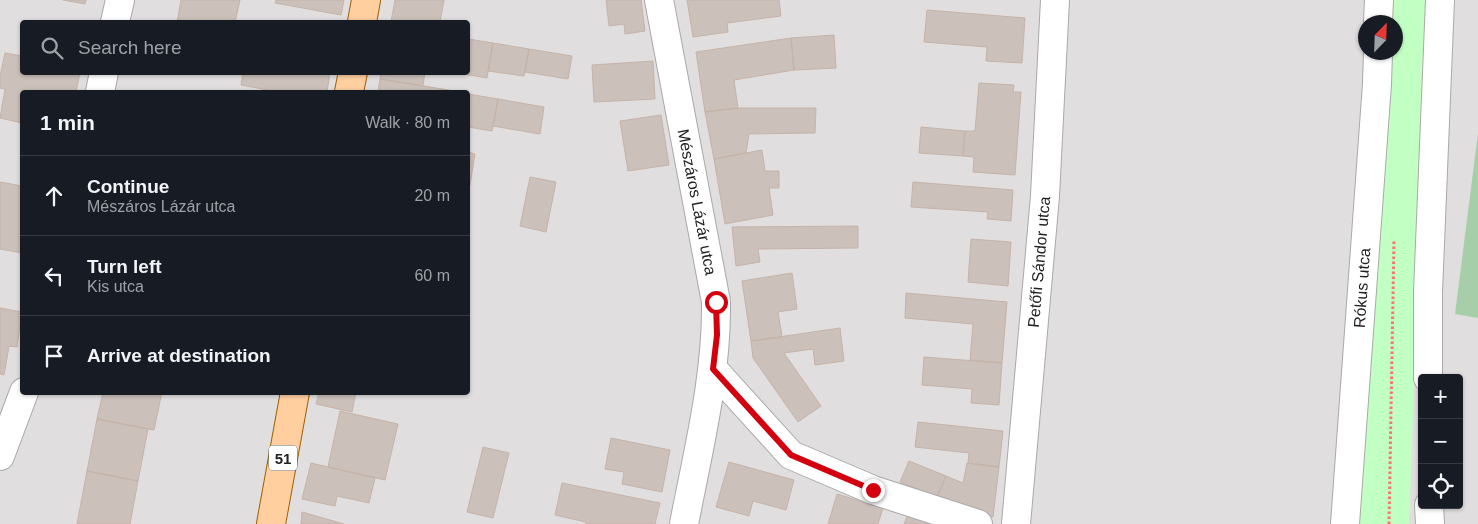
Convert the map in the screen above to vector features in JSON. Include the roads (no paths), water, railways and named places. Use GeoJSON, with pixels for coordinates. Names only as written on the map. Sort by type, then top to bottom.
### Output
{"type":"FeatureCollection","features":[{"type":"Feature","properties":{"kind":"main road"},"geometry":{"type":"LineString","coordinates":[[362,20],[366,0]]}},
{"type":"Feature","properties":{"kind":"main road"},"geometry":{"type":"LineString","coordinates":[[349,90],[352,75]]}},
{"type":"Feature","properties":{"kind":"main road","name":"51"},"geometry":{"type":"LineString","coordinates":[[271,524],[294,395]]}},
{"type":"Feature","properties":{"kind":"street"},"geometry":{"type":"LineString","coordinates":[[115,20],[120,0]]}},
{"type":"Feature","properties":{"kind":"street","name":"Mészáros Lázár utca"},"geometry":{"type":"LineString","coordinates":[[659,0],[716,302],[717,335],[713,369],[684,524]]}},
{"type":"Feature","properties":{"kind":"street","name":"Petőfi Sándor utca"},"geometry":{"type":"LineString","coordinates":[[1016,524],[1045,196],[1055,0]]}},
{"type":"Feature","properties":{"kind":"street"},"geometry":{"type":"LineString","coordinates":[[1378,15],[1379,0]]}},
{"type":"Feature","properties":{"kind":"street"},"geometry":{"type":"LineString","coordinates":[[1428,374],[1428,292],[1440,0]]}},
{"type":"Feature","properties":{"kind":"street","name":"Rókus utca"},"geometry":{"type":"LineString","coordinates":[[1345,524],[1378,60]]}},
{"type":"Feature","properties":{"kind":"street"},"geometry":{"type":"LineString","coordinates":[[100,90],[103,75]]}},
{"type":"Feature","properties":{"kind":"street"},"geometry":{"type":"LineString","coordinates":[[713,369],[791,455],[873,490],[978,524]]}},
{"type":"Feature","properties":{"kind":"street"},"geometry":{"type":"LineString","coordinates":[[0,456],[23,395]]}},
{"type":"Feature","properties":{"kind":"street"},"geometry":{"type":"LineString","coordinates":[[1429,509],[1430,524]]}}]}
